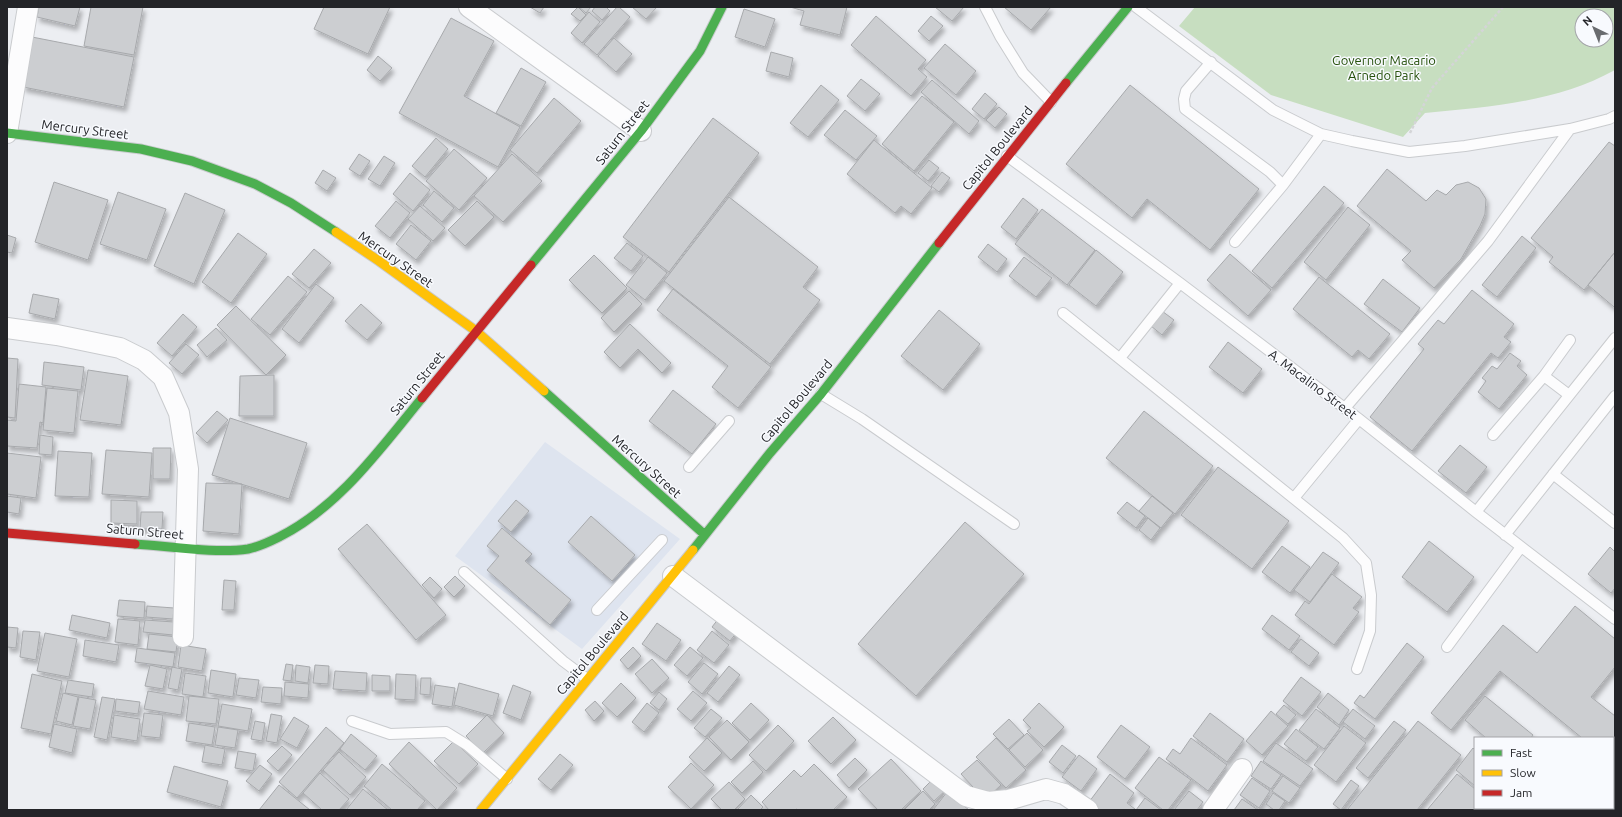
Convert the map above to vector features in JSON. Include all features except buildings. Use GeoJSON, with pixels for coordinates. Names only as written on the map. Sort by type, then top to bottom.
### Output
{"type":"FeatureCollection","features":[{"type":"Feature","properties":{"kind":"street"},"geometry":{"type":"LineString","coordinates":[[7,133],[28,7]]}},
{"type":"Feature","properties":{"kind":"street"},"geometry":{"type":"LineString","coordinates":[[469,7],[640,131]]}},
{"type":"Feature","properties":{"kind":"street","name":"Saturn Street"},"geometry":{"type":"LineString","coordinates":[[7,533],[226,551],[255,548],[294,531],[324,508],[362,471],[640,131],[700,51],[722,7]]}},
{"type":"Feature","properties":{"kind":"street","name":"Capitol Boulevard"},"geometry":{"type":"LineString","coordinates":[[481,810],[586,679],[673,576],[770,453],[821,394],[1007,156],[1128,7]]}},
{"type":"Feature","properties":{"kind":"street","name":"Mercury Street"},"geometry":{"type":"LineString","coordinates":[[7,133],[141,149],[192,161],[255,184],[291,203],[373,257],[476,331],[705,535]]}},
{"type":"Feature","properties":{"kind":"street"},"geometry":{"type":"LineString","coordinates":[[7,328],[57,335],[120,348],[144,360],[163,377],[179,413],[188,469],[184,548],[183,637]]}},
{"type":"Feature","properties":{"kind":"street"},"geometry":{"type":"LineString","coordinates":[[673,576],[966,796],[988,802],[1008,800],[1046,789],[1064,794],[1088,810]]}},
{"type":"Feature","properties":{"kind":"street"},"geometry":{"type":"LineString","coordinates":[[1213,810],[1242,770]]}},
{"type":"Feature","properties":{"kind":"lane"},"geometry":{"type":"LineString","coordinates":[[985,7],[1000,36],[1023,72],[1051,102]]}},
{"type":"Feature","properties":{"kind":"lane"},"geometry":{"type":"LineString","coordinates":[[1136,7],[1273,110],[1321,134],[1401,152],[1409,152],[1465,146],[1570,129],[1613,120]]}},
{"type":"Feature","properties":{"kind":"lane"},"geometry":{"type":"LineString","coordinates":[[1210,62],[1186,91],[1184,99],[1185,109],[1270,172],[1283,185]]}},
{"type":"Feature","properties":{"kind":"lane"},"geometry":{"type":"LineString","coordinates":[[1345,408],[1488,241],[1570,129]]}},
{"type":"Feature","properties":{"kind":"lane"},"geometry":{"type":"LineString","coordinates":[[1235,242],[1283,185],[1321,134]]}},
{"type":"Feature","properties":{"kind":"lane","name":"A. Macalino Street"},"geometry":{"type":"LineString","coordinates":[[1007,156],[1180,283],[1359,418],[1476,512],[1615,619]]}},
{"type":"Feature","properties":{"kind":"lane"},"geometry":{"type":"LineString","coordinates":[[1120,358],[1180,283]]}},
{"type":"Feature","properties":{"kind":"lane"},"geometry":{"type":"LineString","coordinates":[[1063,313],[1343,538],[1366,563],[1371,595],[1370,631],[1357,669]]}},
{"type":"Feature","properties":{"kind":"lane"},"geometry":{"type":"LineString","coordinates":[[1476,512],[1615,338]]}},
{"type":"Feature","properties":{"kind":"lane"},"geometry":{"type":"LineString","coordinates":[[1493,435],[1544,376],[1570,340]]}},
{"type":"Feature","properties":{"kind":"lane"},"geometry":{"type":"LineString","coordinates":[[1544,376],[1569,395]]}},
{"type":"Feature","properties":{"kind":"lane"},"geometry":{"type":"LineString","coordinates":[[821,394],[862,419],[1014,524]]}},
{"type":"Feature","properties":{"kind":"lane"},"geometry":{"type":"LineString","coordinates":[[1505,534],[1615,396]]}},
{"type":"Feature","properties":{"kind":"lane"},"geometry":{"type":"LineString","coordinates":[[1294,498],[1359,418]]}},
{"type":"Feature","properties":{"kind":"lane"},"geometry":{"type":"LineString","coordinates":[[689,467],[729,421]]}},
{"type":"Feature","properties":{"kind":"lane"},"geometry":{"type":"LineString","coordinates":[[1553,474],[1615,524]]}},
{"type":"Feature","properties":{"kind":"lane"},"geometry":{"type":"LineString","coordinates":[[597,610],[662,540]]}},
{"type":"Feature","properties":{"kind":"lane"},"geometry":{"type":"LineString","coordinates":[[1447,647],[1521,546]]}},
{"type":"Feature","properties":{"kind":"lane"},"geometry":{"type":"LineString","coordinates":[[464,572],[563,661],[586,679]]}},
{"type":"Feature","properties":{"kind":"lane"},"geometry":{"type":"LineString","coordinates":[[352,721],[390,734],[446,732],[467,745],[507,779]]}},
{"type":"Feature","properties":{"kind":"path"},"geometry":{"type":"LineString","coordinates":[[1401,152],[1432,88],[1503,7]]}},
{"type":"Feature","properties":{"kind":"shaded area"},"geometry":{"type":"Polygon","coordinates":[[[545,442],[680,539],[582,649],[455,556],[545,442]]]}},
{"type":"Feature","properties":{"kind":"green space","name":"Governor Macario Arnedo Park"},"geometry":{"type":"Polygon","coordinates":[[[1195,7],[1615,7],[1615,70],[1593,81],[1547,96],[1498,105],[1425,113],[1403,137],[1271,95],[1179,26],[1195,7]]]}},
{"type":"Feature","properties":{"kind":"traffic: fast"},"geometry":{"type":"LineString","coordinates":[[531,265],[641,131],[700,51],[722,7]]}},
{"type":"Feature","properties":{"kind":"traffic: fast"},"geometry":{"type":"LineString","coordinates":[[1066,83],[1128,7]]}},
{"type":"Feature","properties":{"kind":"traffic: fast"},"geometry":{"type":"LineString","coordinates":[[7,133],[141,149],[192,161],[255,184],[291,203],[336,232]]}},
{"type":"Feature","properties":{"kind":"traffic: fast"},"geometry":{"type":"LineString","coordinates":[[693,550],[770,453],[821,394],[939,243]]}},
{"type":"Feature","properties":{"kind":"traffic: fast"},"geometry":{"type":"LineString","coordinates":[[544,391],[705,535]]}},
{"type":"Feature","properties":{"kind":"traffic: fast"},"geometry":{"type":"LineString","coordinates":[[135,544],[221,551],[248,549],[279,537],[301,525],[340,493],[374,456],[422,398]]}},
{"type":"Feature","properties":{"kind":"traffic: slow"},"geometry":{"type":"LineString","coordinates":[[336,232],[476,331],[544,391]]}},
{"type":"Feature","properties":{"kind":"traffic: slow"},"geometry":{"type":"LineString","coordinates":[[481,810],[693,550]]}},
{"type":"Feature","properties":{"kind":"traffic: jam"},"geometry":{"type":"LineString","coordinates":[[939,243],[1066,83]]}},
{"type":"Feature","properties":{"kind":"traffic: jam"},"geometry":{"type":"LineString","coordinates":[[422,398],[531,265]]}},
{"type":"Feature","properties":{"kind":"traffic: jam"},"geometry":{"type":"LineString","coordinates":[[7,533],[135,544]]}}]}
